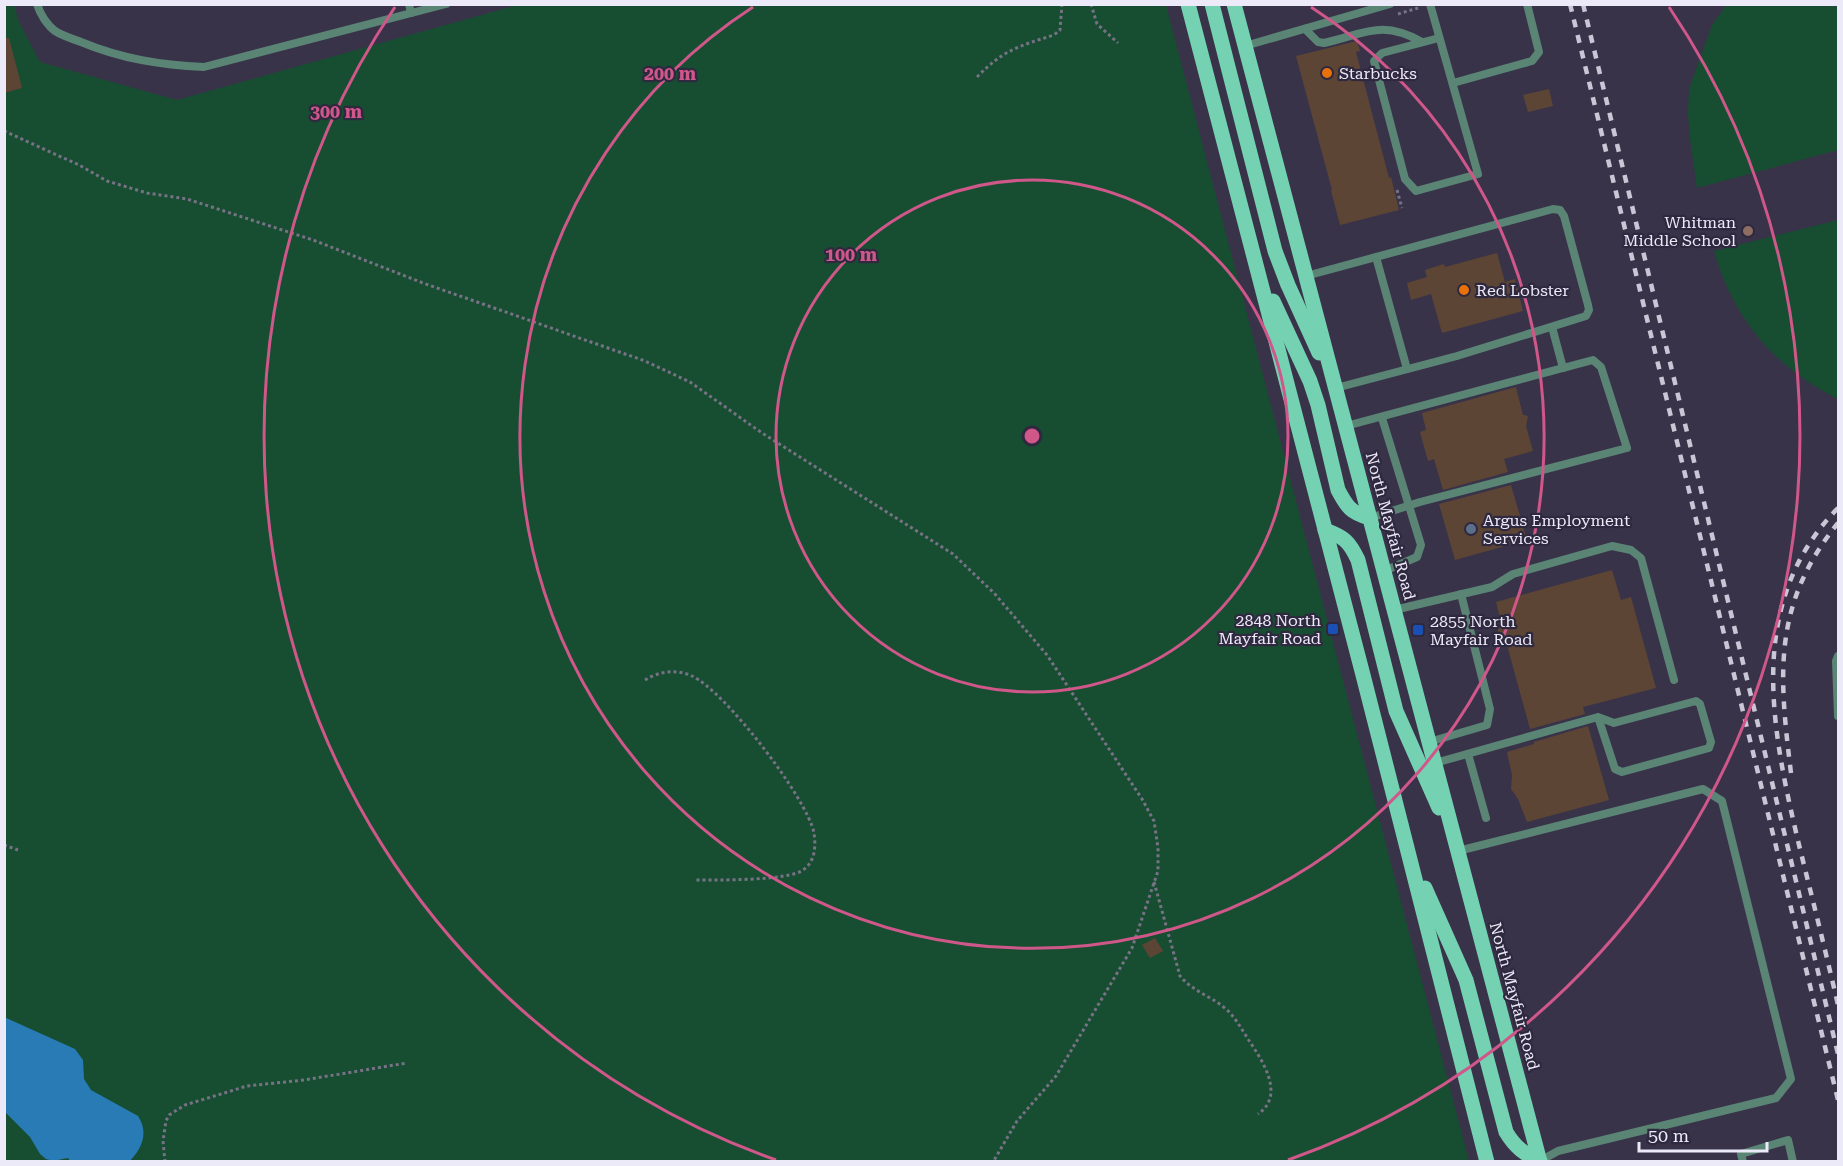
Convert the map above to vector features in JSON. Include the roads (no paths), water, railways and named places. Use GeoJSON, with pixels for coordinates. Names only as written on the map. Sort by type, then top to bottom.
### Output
{"type":"FeatureCollection","features":[{"type":"Feature","properties":{"kind":"main road"},"geometry":{"type":"LineString","coordinates":[[1188,4],[1487,1161]]}},
{"type":"Feature","properties":{"kind":"main road"},"geometry":{"type":"LineString","coordinates":[[1212,4],[1275,250],[1288,285],[1336,388]]}},
{"type":"Feature","properties":{"kind":"main road","name":"North Mayfair Road"},"geometry":{"type":"LineString","coordinates":[[1234,4],[1540,1161]]}},
{"type":"Feature","properties":{"kind":"main road"},"geometry":{"type":"LineString","coordinates":[[1256,266],[1310,381],[1338,490],[1344,503],[1356,514],[1370,518]]}},
{"type":"Feature","properties":{"kind":"main road"},"geometry":{"type":"LineString","coordinates":[[1325,530],[1341,536],[1351,547],[1358,560],[1396,711],[1458,851]]}},
{"type":"Feature","properties":{"kind":"main road"},"geometry":{"type":"LineString","coordinates":[[1408,850],[1467,980],[1506,1132],[1515,1146],[1527,1156],[1540,1161]]}},
{"type":"Feature","properties":{"kind":"lane"},"geometry":{"type":"LineString","coordinates":[[37,4],[46,21],[55,31],[95,48],[130,59],[168,65],[204,67],[410,9],[446,4]]}},
{"type":"Feature","properties":{"kind":"lane"},"geometry":{"type":"LineString","coordinates":[[1245,46],[1390,4]]}},
{"type":"Feature","properties":{"kind":"lane"},"geometry":{"type":"LineString","coordinates":[[1430,4],[1478,174],[1416,191],[1406,179],[1374,61],[1382,53],[1439,38]]}},
{"type":"Feature","properties":{"kind":"lane"},"geometry":{"type":"LineString","coordinates":[[1453,83],[1532,61],[1539,52],[1527,4]]}},
{"type":"Feature","properties":{"kind":"lane"},"geometry":{"type":"LineString","coordinates":[[1305,29],[1318,42],[1381,29],[1407,33],[1422,42]]}},
{"type":"Feature","properties":{"kind":"lane"},"geometry":{"type":"LineString","coordinates":[[1306,276],[1553,209],[1560,210],[1564,216],[1589,310],[1586,316],[1336,388]]}},
{"type":"Feature","properties":{"kind":"lane"},"geometry":{"type":"LineString","coordinates":[[1376,257],[1407,369]]}},
{"type":"Feature","properties":{"kind":"lane"},"geometry":{"type":"LineString","coordinates":[[1552,327],[1563,368]]}},
{"type":"Feature","properties":{"kind":"lane"},"geometry":{"type":"LineString","coordinates":[[1346,426],[1593,360],[1598,362],[1603,372],[1627,448],[1370,518]]}},
{"type":"Feature","properties":{"kind":"lane"},"geometry":{"type":"LineString","coordinates":[[1382,418],[1421,545],[1417,557],[1384,571]]}},
{"type":"Feature","properties":{"kind":"lane"},"geometry":{"type":"LineString","coordinates":[[1394,610],[1492,587],[1513,574],[1612,546],[1631,550],[1641,558],[1674,680]]}},
{"type":"Feature","properties":{"kind":"lane"},"geometry":{"type":"LineString","coordinates":[[1429,742],[1486,725],[1490,709],[1461,594]]}},
{"type":"Feature","properties":{"kind":"lane"},"geometry":{"type":"LineString","coordinates":[[1839,656],[1836,661],[1839,716]]}},
{"type":"Feature","properties":{"kind":"lane"},"geometry":{"type":"LineString","coordinates":[[1435,763],[1598,717],[1614,723],[1696,701],[1700,704],[1711,742],[1708,748],[1622,772],[1615,769],[1598,717]]}},
{"type":"Feature","properties":{"kind":"lane"},"geometry":{"type":"LineString","coordinates":[[1468,754],[1486,818]]}},
{"type":"Feature","properties":{"kind":"lane"},"geometry":{"type":"LineString","coordinates":[[1458,851],[1703,789],[1722,801],[1791,1079],[1776,1098],[1557,1151],[1540,1161]]}},
{"type":"Feature","properties":{"kind":"lane"},"geometry":{"type":"LineString","coordinates":[[1743,1161],[1741,1154],[1788,1140],[1793,1161]]}},
{"type":"Feature","properties":{"kind":"water"},"geometry":{"type":"Polygon","coordinates":[[[4,1017],[75,1049],[83,1060],[84,1079],[91,1090],[138,1116],[143,1128],[143,1140],[130,1161],[71,1162],[68,1158],[53,1161],[40,1154],[30,1137],[5,1112],[4,1017]]]}},
{"type":"Feature","properties":{"kind":"railway"},"geometry":{"type":"LineString","coordinates":[[1570,4],[1838,1100]]}},
{"type":"Feature","properties":{"kind":"railway"},"geometry":{"type":"LineString","coordinates":[[1583,4],[1838,1054]]}},
{"type":"Feature","properties":{"kind":"railway"},"geometry":{"type":"LineString","coordinates":[[1838,508],[1808,545],[1788,585],[1777,627],[1773,671],[1775,715],[1781,760],[1838,1005]]}},
{"type":"Feature","properties":{"kind":"railway"},"geometry":{"type":"LineString","coordinates":[[1791,773],[1784,704],[1785,642],[1791,612],[1801,583],[1817,553],[1838,523]]}},
{"type":"Feature","properties":{"kind":"place","name":"Starbucks"},"geometry":{"type":"Point","coordinates":[1327,73]}},
{"type":"Feature","properties":{"kind":"place","name":"Whitman Middle School"},"geometry":{"type":"Point","coordinates":[1748,231]}},
{"type":"Feature","properties":{"kind":"place","name":"Red Lobster"},"geometry":{"type":"Point","coordinates":[1464,290]}},
{"type":"Feature","properties":{"kind":"place","name":"Argus Employment Services"},"geometry":{"type":"Point","coordinates":[1471,529]}},
{"type":"Feature","properties":{"kind":"place","name":"2848 North Mayfair Road"},"geometry":{"type":"Point","coordinates":[1333,629]}},
{"type":"Feature","properties":{"kind":"place","name":"2855 North Mayfair Road"},"geometry":{"type":"Point","coordinates":[1418,630]}}]}
